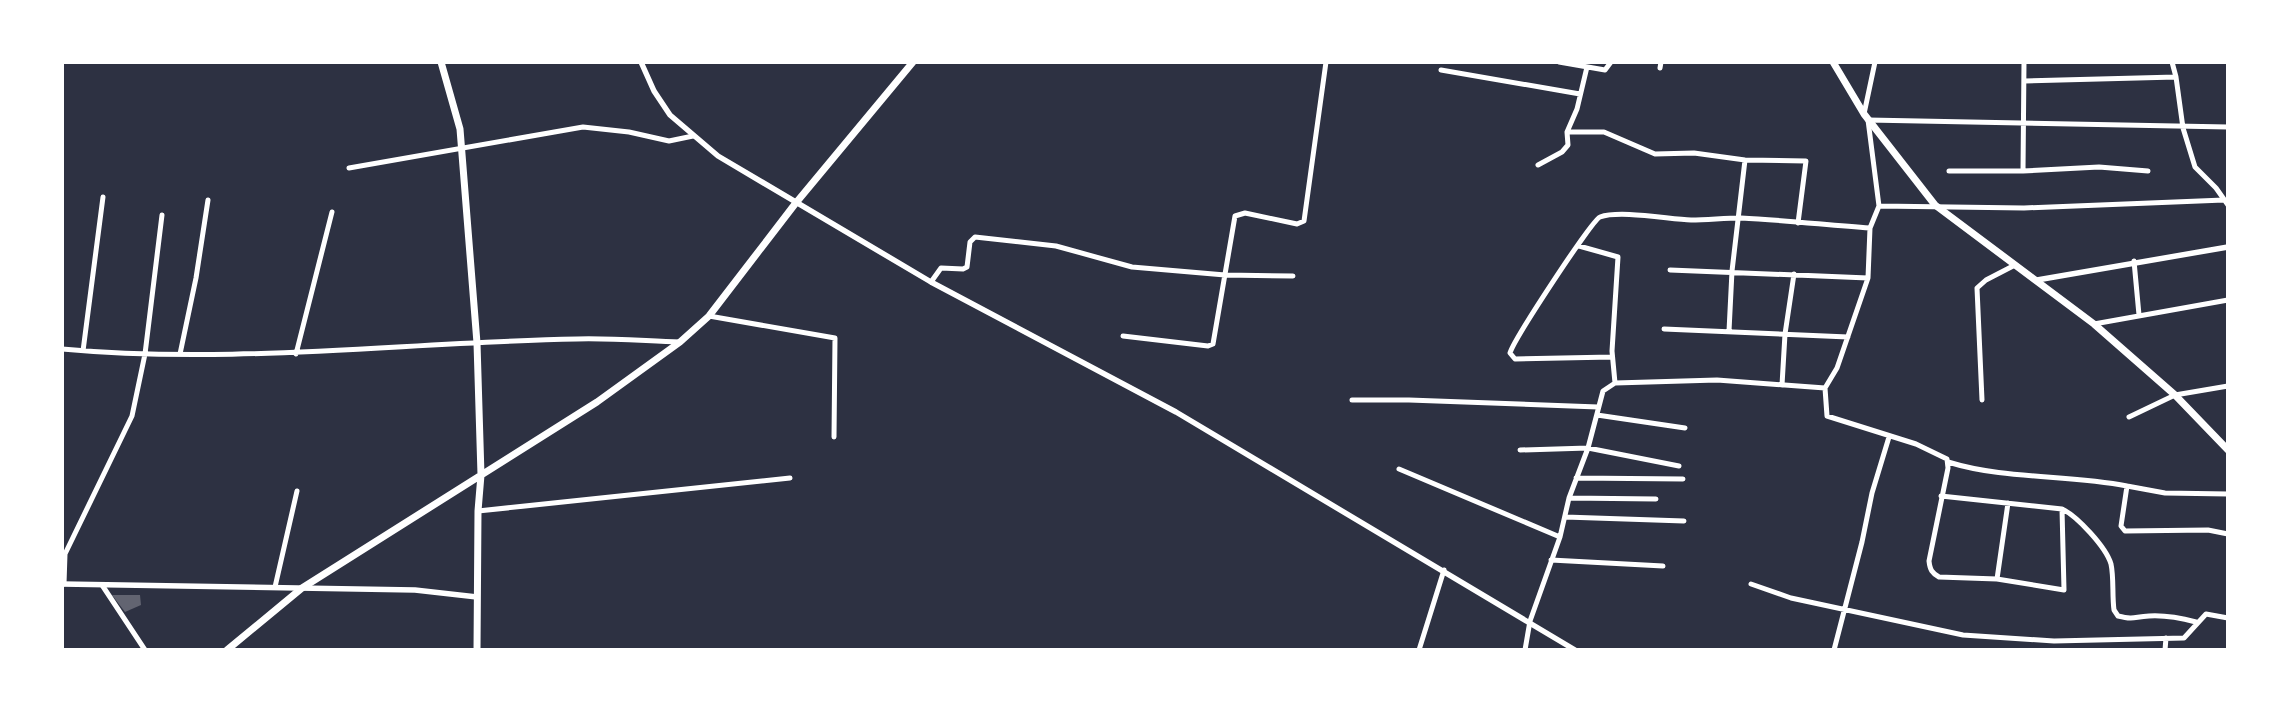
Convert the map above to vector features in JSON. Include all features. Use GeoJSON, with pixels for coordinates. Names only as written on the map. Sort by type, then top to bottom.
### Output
{"type":"FeatureCollection","features":[{"type":"Feature","properties":{"kind":"main road"},"geometry":{"type":"LineString","coordinates":[[441,62],[460,129],[477,344],[481,475],[478,511],[477,650]]}},
{"type":"Feature","properties":{"kind":"main road"},"geometry":{"type":"LineString","coordinates":[[227,650],[302,588],[597,402],[680,342],[709,316],[796,204],[913,62]]}},
{"type":"Feature","properties":{"kind":"main road"},"geometry":{"type":"LineString","coordinates":[[1833,62],[1866,117],[1935,205],[2094,324],[2175,395],[2228,450]]}},
{"type":"Feature","properties":{"kind":"street"},"geometry":{"type":"LineString","coordinates":[[641,62],[654,91],[670,115],[718,156],[796,204],[931,282],[1176,412],[1530,621],[1575,650]]}},
{"type":"Feature","properties":{"kind":"street"},"geometry":{"type":"LineString","coordinates":[[1123,336],[1208,346],[1213,344],[1235,216],[1245,213],[1297,224],[1304,221],[1326,62]]}},
{"type":"Feature","properties":{"kind":"street"},"geometry":{"type":"LineString","coordinates":[[1560,62],[1605,70],[1611,62]]}},
{"type":"Feature","properties":{"kind":"street"},"geometry":{"type":"LineString","coordinates":[[1875,62],[1866,117],[1879,206],[1870,228],[1868,278],[1837,368],[1825,388],[1827,416],[1888,437],[1916,444],[1945,457],[1948,462],[1966,467],[2020,475],[2127,486],[2165,493],[2228,494]]}},
{"type":"Feature","properties":{"kind":"street"},"geometry":{"type":"LineString","coordinates":[[2023,171],[2025,122],[2024,62]]}},
{"type":"Feature","properties":{"kind":"street"},"geometry":{"type":"LineString","coordinates":[[2172,62],[2183,128],[2195,167],[2216,188],[2226,202]]}},
{"type":"Feature","properties":{"kind":"street"},"geometry":{"type":"LineString","coordinates":[[1538,165],[1562,152],[1568,145],[1567,132],[1577,108],[1587,67]]}},
{"type":"Feature","properties":{"kind":"street"},"geometry":{"type":"LineString","coordinates":[[1441,70],[1580,94]]}},
{"type":"Feature","properties":{"kind":"street"},"geometry":{"type":"LineString","coordinates":[[2025,81],[2176,77]]}},
{"type":"Feature","properties":{"kind":"street"},"geometry":{"type":"LineString","coordinates":[[1866,117],[2183,128],[2228,127]]}},
{"type":"Feature","properties":{"kind":"street"},"geometry":{"type":"LineString","coordinates":[[350,168],[461,150],[583,127],[630,132],[669,141],[693,136]]}},
{"type":"Feature","properties":{"kind":"street"},"geometry":{"type":"LineString","coordinates":[[1567,132],[1604,132],[1655,154],[1694,152],[1745,160],[1806,161],[1798,223]]}},
{"type":"Feature","properties":{"kind":"street"},"geometry":{"type":"LineString","coordinates":[[1728,331],[1732,271],[1740,218],[1745,160]]}},
{"type":"Feature","properties":{"kind":"street"},"geometry":{"type":"LineString","coordinates":[[1949,171],[2023,171],[2099,167],[2148,171]]}},
{"type":"Feature","properties":{"kind":"street"},"geometry":{"type":"LineString","coordinates":[[83,351],[103,198]]}},
{"type":"Feature","properties":{"kind":"street"},"geometry":{"type":"LineString","coordinates":[[180,354],[196,278],[208,200]]}},
{"type":"Feature","properties":{"kind":"street"},"geometry":{"type":"LineString","coordinates":[[1879,206],[1935,205],[2024,208],[2226,202]]}},
{"type":"Feature","properties":{"kind":"street"},"geometry":{"type":"LineString","coordinates":[[296,354],[332,212]]}},
{"type":"Feature","properties":{"kind":"street"},"geometry":{"type":"LineString","coordinates":[[162,215],[145,354],[132,416],[65,554],[63,584],[415,590],[478,597]]}},
{"type":"Feature","properties":{"kind":"street"},"geometry":{"type":"LineString","coordinates":[[1612,357],[1515,359],[1511,356],[1510,350],[1534,310],[1579,246],[1593,222],[1599,217],[1614,215],[1691,220],[1740,218],[1870,228]]}},
{"type":"Feature","properties":{"kind":"street"},"geometry":{"type":"LineString","coordinates":[[931,282],[941,268],[963,269],[967,267],[970,242],[975,237],[1056,246],[1132,267],[1225,275],[1293,276]]}},
{"type":"Feature","properties":{"kind":"street"},"geometry":{"type":"LineString","coordinates":[[1579,246],[1618,257],[1612,357],[1615,383]]}},
{"type":"Feature","properties":{"kind":"street"},"geometry":{"type":"LineString","coordinates":[[2037,280],[2134,261],[2228,247]]}},
{"type":"Feature","properties":{"kind":"street"},"geometry":{"type":"LineString","coordinates":[[2134,261],[2139,315]]}},
{"type":"Feature","properties":{"kind":"street"},"geometry":{"type":"LineString","coordinates":[[1982,400],[1977,288],[1986,280],[2015,264]]}},
{"type":"Feature","properties":{"kind":"street"},"geometry":{"type":"LineString","coordinates":[[1670,270],[1732,271],[1868,278]]}},
{"type":"Feature","properties":{"kind":"street"},"geometry":{"type":"LineString","coordinates":[[1782,385],[1785,334],[1794,274]]}},
{"type":"Feature","properties":{"kind":"street"},"geometry":{"type":"LineString","coordinates":[[2094,324],[2228,300]]}},
{"type":"Feature","properties":{"kind":"street"},"geometry":{"type":"LineString","coordinates":[[709,316],[835,338],[834,437]]}},
{"type":"Feature","properties":{"kind":"street"},"geometry":{"type":"LineString","coordinates":[[1664,329],[1848,337]]}},
{"type":"Feature","properties":{"kind":"street"},"geometry":{"type":"LineString","coordinates":[[62,349],[145,354],[296,354],[578,339],[680,342]]}},
{"type":"Feature","properties":{"kind":"street"},"geometry":{"type":"LineString","coordinates":[[1525,650],[1530,621],[1560,537],[1569,498],[1588,448],[1603,391],[1615,383],[1717,380],[1825,388]]}},
{"type":"Feature","properties":{"kind":"street"},"geometry":{"type":"LineString","coordinates":[[2129,417],[2175,395],[2228,386]]}},
{"type":"Feature","properties":{"kind":"street"},"geometry":{"type":"LineString","coordinates":[[1352,400],[1409,400],[1598,407]]}},
{"type":"Feature","properties":{"kind":"street"},"geometry":{"type":"LineString","coordinates":[[1597,415],[1684,428]]}},
{"type":"Feature","properties":{"kind":"street"},"geometry":{"type":"LineString","coordinates":[[1834,650],[1862,542],[1872,492],[1888,437]]}},
{"type":"Feature","properties":{"kind":"street"},"geometry":{"type":"LineString","coordinates":[[1520,450],[1588,448],[1678,466]]}},
{"type":"Feature","properties":{"kind":"street"},"geometry":{"type":"LineString","coordinates":[[1948,462],[1929,561],[1931,571],[1939,577],[1997,579],[2064,590],[2062,509]]}},
{"type":"Feature","properties":{"kind":"street"},"geometry":{"type":"LineString","coordinates":[[1399,469],[1560,537]]}},
{"type":"Feature","properties":{"kind":"street"},"geometry":{"type":"LineString","coordinates":[[478,511],[790,478]]}},
{"type":"Feature","properties":{"kind":"street"},"geometry":{"type":"LineString","coordinates":[[1576,478],[1683,480]]}},
{"type":"Feature","properties":{"kind":"street"},"geometry":{"type":"LineString","coordinates":[[2127,486],[2121,526],[2125,531],[2208,530],[2228,534]]}},
{"type":"Feature","properties":{"kind":"street"},"geometry":{"type":"LineString","coordinates":[[275,587],[297,491]]}},
{"type":"Feature","properties":{"kind":"street"},"geometry":{"type":"LineString","coordinates":[[1941,496],[2062,509],[2070,513],[2096,541],[2110,563],[2114,610],[2118,616],[2134,620],[2148,616],[2177,617],[2196,622]]}},
{"type":"Feature","properties":{"kind":"street"},"geometry":{"type":"LineString","coordinates":[[1569,498],[1656,499]]}},
{"type":"Feature","properties":{"kind":"street"},"geometry":{"type":"LineString","coordinates":[[1997,579],[2008,503]]}},
{"type":"Feature","properties":{"kind":"street"},"geometry":{"type":"LineString","coordinates":[[1566,517],[1684,521]]}},
{"type":"Feature","properties":{"kind":"street"},"geometry":{"type":"LineString","coordinates":[[1551,560],[1663,566]]}},
{"type":"Feature","properties":{"kind":"street"},"geometry":{"type":"LineString","coordinates":[[1419,650],[1444,570]]}},
{"type":"Feature","properties":{"kind":"street"},"geometry":{"type":"LineString","coordinates":[[1751,584],[1791,598],[1963,635],[2054,641],[2184,638],[2196,622],[2206,614],[2228,618]]}},
{"type":"Feature","properties":{"kind":"street"},"geometry":{"type":"LineString","coordinates":[[102,585],[145,650]]}},
{"type":"Feature","properties":{"kind":"street"},"geometry":{"type":"LineString","coordinates":[[2165,650],[2166,638]]}},
{"type":"Feature","properties":{"kind":"building"},"geometry":{"type":"Polygon","coordinates":[[[112,595],[140,595],[141,605],[125,612],[112,595]]]}}]}
